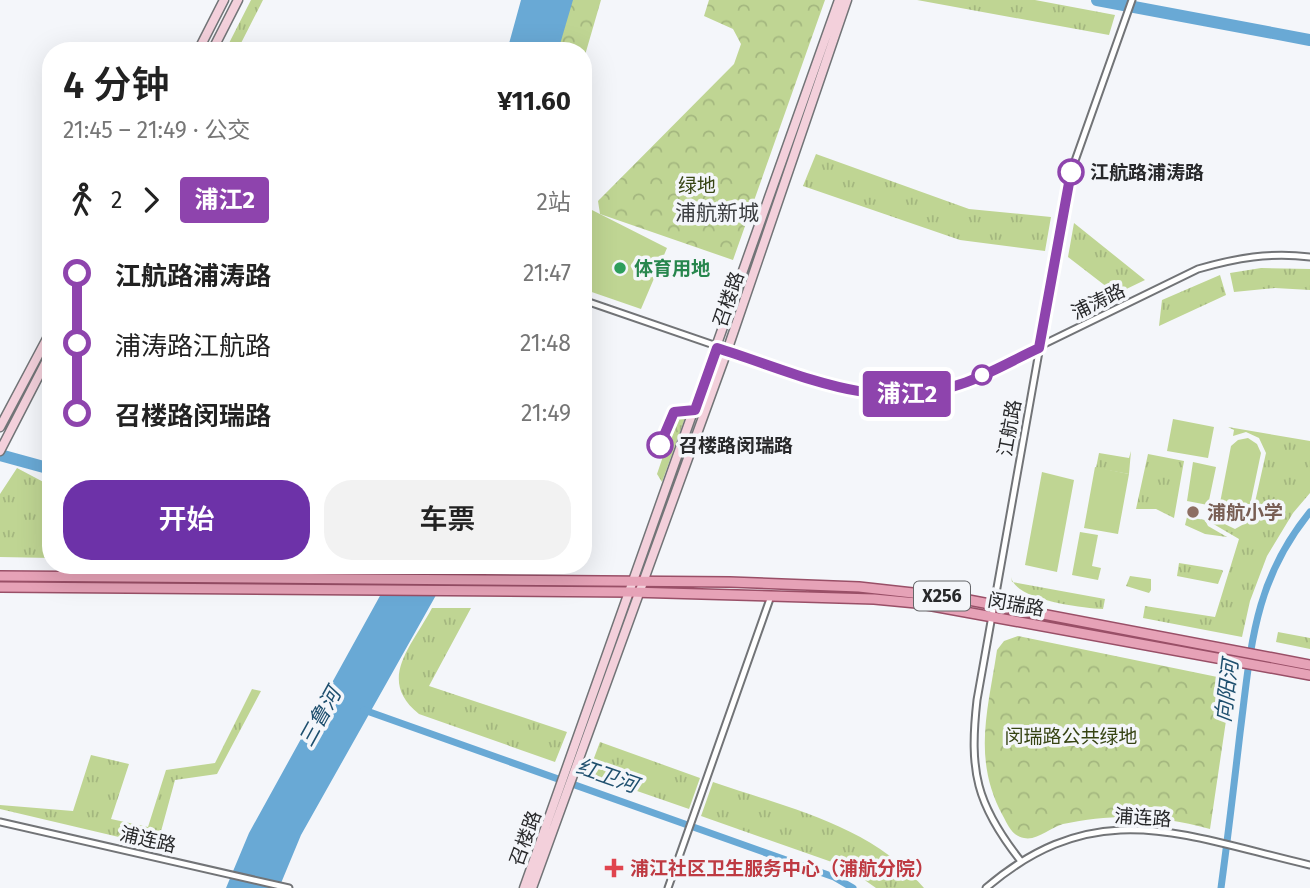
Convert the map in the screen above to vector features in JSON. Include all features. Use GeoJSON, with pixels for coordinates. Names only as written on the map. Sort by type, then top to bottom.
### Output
{"type":"FeatureCollection","features":[{"type":"Feature","properties":{"kind":"main road","name":"闵瑞路"},"geometry":{"type":"LineString","coordinates":[[0,576],[639,581],[859,587],[919,592],[994,605],[1234,656]]}},
{"type":"Feature","properties":{"kind":"main road","name":"闵瑞路"},"geometry":{"type":"LineString","coordinates":[[0,587],[635,593],[874,599],[1265,661],[1310,665]]}},
{"type":"Feature","properties":{"kind":"main road","name":"闵瑞路"},"geometry":{"type":"LineString","coordinates":[[1265,661],[1310,675]]}},
{"type":"Feature","properties":{"kind":"street"},"geometry":{"type":"LineString","coordinates":[[203,42],[224,0]]}},
{"type":"Feature","properties":{"kind":"street"},"geometry":{"type":"LineString","coordinates":[[217,42],[238,0]]}},
{"type":"Feature","properties":{"kind":"street","name":"召楼路"},"geometry":{"type":"LineString","coordinates":[[524,888],[560,799],[635,593],[717,348],[839,0]]}},
{"type":"Feature","properties":{"kind":"street","name":"召楼路"},"geometry":{"type":"LineString","coordinates":[[639,581],[727,351],[848,0]]}},
{"type":"Feature","properties":{"kind":"street","name":"江航路"},"geometry":{"type":"LineString","coordinates":[[1020,860],[986,811],[973,757],[977,700],[1071,172],[1132,0]]}},
{"type":"Feature","properties":{"kind":"street","name":"浦涛路"},"geometry":{"type":"LineString","coordinates":[[592,303],[836,387],[889,395],[960,385],[1198,268],[1239,257],[1275,254],[1310,257]]}},
{"type":"Feature","properties":{"kind":"street"},"geometry":{"type":"LineString","coordinates":[[0,427],[42,348]]}},
{"type":"Feature","properties":{"kind":"street"},"geometry":{"type":"LineString","coordinates":[[1,449],[42,369]]}},
{"type":"Feature","properties":{"kind":"street"},"geometry":{"type":"LineString","coordinates":[[668,888],[771,596]]}},
{"type":"Feature","properties":{"kind":"street","name":"召楼路"},"geometry":{"type":"LineString","coordinates":[[532,888],[560,799]]}},
{"type":"Feature","properties":{"kind":"street","name":"浦连路"},"geometry":{"type":"LineString","coordinates":[[0,822],[286,887]]}},
{"type":"Feature","properties":{"kind":"street","name":"浦连路"},"geometry":{"type":"LineString","coordinates":[[986,888],[1020,860],[1079,834],[1112,829],[1143,829],[1310,865]]}},
{"type":"Feature","properties":{"kind":"green space"},"geometry":{"type":"Polygon","coordinates":[[[251,0],[263,0],[242,42],[230,42],[251,0]]]}},
{"type":"Feature","properties":{"kind":"green space"},"geometry":{"type":"Polygon","coordinates":[[[569,0],[601,0],[589,42],[557,42],[569,0]]]}},
{"type":"Feature","properties":{"kind":"green space","name":"绿地"},"geometry":{"type":"Polygon","coordinates":[[[709,0],[825,0],[733,260],[600,214],[598,201],[734,64],[741,44],[733,29],[704,16],[709,0]]]}},
{"type":"Feature","properties":{"kind":"green space"},"geometry":{"type":"Polygon","coordinates":[[[917,0],[1035,0],[1115,15],[1109,35],[917,0]]]}},
{"type":"Feature","properties":{"kind":"green space"},"geometry":{"type":"Polygon","coordinates":[[[816,154],[969,209],[1051,217],[1045,251],[960,240],[803,186],[816,154]]]}},
{"type":"Feature","properties":{"kind":"green space","name":"体育用地"},"geometry":{"type":"Polygon","coordinates":[[[592,210],[667,248],[641,309],[592,292],[592,210]]]}},
{"type":"Feature","properties":{"kind":"green space"},"geometry":{"type":"Polygon","coordinates":[[[1074,223],[1145,280],[1116,294],[1068,257],[1074,223]]]}},
{"type":"Feature","properties":{"kind":"green space"},"geometry":{"type":"Polygon","coordinates":[[[1261,268],[1310,269],[1310,290],[1275,288],[1234,292],[1230,273],[1261,268]]]}},
{"type":"Feature","properties":{"kind":"green space"},"geometry":{"type":"Polygon","coordinates":[[[1220,275],[1226,295],[1159,326],[1162,300],[1220,275]]]}},
{"type":"Feature","properties":{"kind":"green space"},"geometry":{"type":"Polygon","coordinates":[[[676,418],[685,418],[662,482],[657,474],[676,418]]]}},
{"type":"Feature","properties":{"kind":"green space"},"geometry":{"type":"Polygon","coordinates":[[[1173,419],[1214,427],[1208,458],[1167,451],[1173,419]]]}},
{"type":"Feature","properties":{"kind":"green space"},"geometry":{"type":"Polygon","coordinates":[[[1228,427],[1310,441],[1310,493],[1293,513],[1267,556],[1250,601],[1242,637],[1143,618],[1145,606],[1215,617],[1239,539],[1210,522],[1210,517],[1235,529],[1251,520],[1266,453],[1259,438],[1246,432],[1233,436],[1234,430],[1228,427]]]}},
{"type":"Feature","properties":{"kind":"green space"},"geometry":{"type":"Polygon","coordinates":[[[1248,438],[1257,444],[1261,453],[1248,515],[1231,521],[1224,517],[1219,508],[1231,446],[1238,440],[1248,438]]]}},
{"type":"Feature","properties":{"kind":"green space"},"geometry":{"type":"Polygon","coordinates":[[[1131,451],[1129,474],[1096,468],[1099,453],[1129,458],[1131,451]]]}},
{"type":"Feature","properties":{"kind":"green space"},"geometry":{"type":"Polygon","coordinates":[[[1148,454],[1184,461],[1174,518],[1156,509],[1136,509],[1148,454]]]}},
{"type":"Feature","properties":{"kind":"green space"},"geometry":{"type":"Polygon","coordinates":[[[1193,462],[1216,467],[1208,505],[1187,501],[1193,462]]]}},
{"type":"Feature","properties":{"kind":"green space"},"geometry":{"type":"Polygon","coordinates":[[[1095,467],[1129,474],[1118,534],[1084,528],[1095,467]]]}},
{"type":"Feature","properties":{"kind":"green space"},"geometry":{"type":"Polygon","coordinates":[[[17,468],[42,481],[42,558],[0,557],[0,494],[17,468]]]}},
{"type":"Feature","properties":{"kind":"green space"},"geometry":{"type":"Polygon","coordinates":[[[1042,472],[1074,480],[1057,572],[1025,565],[1042,472]]]}},
{"type":"Feature","properties":{"kind":"green space"},"geometry":{"type":"Polygon","coordinates":[[[1187,517],[1205,520],[1208,526],[1227,537],[1205,534],[1185,525],[1187,517]]]}},
{"type":"Feature","properties":{"kind":"green space"},"geometry":{"type":"Polygon","coordinates":[[[1080,532],[1098,535],[1092,566],[1101,568],[1098,580],[1072,575],[1080,532]]]}},
{"type":"Feature","properties":{"kind":"green space"},"geometry":{"type":"Polygon","coordinates":[[[1179,563],[1223,571],[1218,584],[1177,576],[1179,563]]]}},
{"type":"Feature","properties":{"kind":"green space"},"geometry":{"type":"Polygon","coordinates":[[[1130,576],[1151,579],[1149,593],[1126,586],[1130,576]]]}},
{"type":"Feature","properties":{"kind":"green space"},"geometry":{"type":"Polygon","coordinates":[[[1014,582],[1105,599],[1103,609],[1036,597],[1024,592],[1014,582]]]}},
{"type":"Feature","properties":{"kind":"green space"},"geometry":{"type":"Polygon","coordinates":[[[432,608],[471,608],[429,686],[567,732],[555,762],[419,714],[406,701],[400,688],[402,663],[432,608]]]}},
{"type":"Feature","properties":{"kind":"green space"},"geometry":{"type":"Polygon","coordinates":[[[1278,632],[1310,638],[1310,649],[1276,642],[1278,632]]]}},
{"type":"Feature","properties":{"kind":"green space","name":"闵瑞路公共绿地"},"geometry":{"type":"Polygon","coordinates":[[[1018,636],[1232,680],[1210,829],[1155,818],[1119,817],[1063,824],[1029,838],[1013,833],[993,795],[985,754],[985,734],[997,650],[1004,641],[1018,636]]]}},
{"type":"Feature","properties":{"kind":"green space"},"geometry":{"type":"Polygon","coordinates":[[[252,689],[261,691],[217,774],[175,780],[157,846],[0,809],[0,805],[73,811],[91,755],[129,764],[111,819],[148,827],[166,770],[215,763],[252,689]]]}},
{"type":"Feature","properties":{"kind":"green space"},"geometry":{"type":"Polygon","coordinates":[[[600,742],[700,778],[689,809],[588,774],[600,742]]]}},
{"type":"Feature","properties":{"kind":"green space"},"geometry":{"type":"Polygon","coordinates":[[[713,782],[799,810],[854,834],[903,866],[924,888],[876,888],[846,867],[701,816],[713,782]]]}},
{"type":"Feature","properties":{"kind":"water"},"geometry":{"type":"Polygon","coordinates":[[[521,0],[573,0],[561,42],[509,42],[521,0]]]}},
{"type":"Feature","properties":{"kind":"water","name":"三鲁河"},"geometry":{"type":"Polygon","coordinates":[[[392,574],[448,574],[301,835],[279,888],[226,888],[249,833],[392,574]]]}},
{"type":"Feature","properties":{"kind":"waterway"},"geometry":{"type":"LineString","coordinates":[[1097,0],[1310,40]]}},
{"type":"Feature","properties":{"kind":"waterway"},"geometry":{"type":"LineString","coordinates":[[0,455],[42,467]]}},
{"type":"Feature","properties":{"kind":"waterway","name":"向阳河"},"geometry":{"type":"LineString","coordinates":[[1221,888],[1248,672],[1258,617],[1277,564],[1291,538],[1310,512]]}},
{"type":"Feature","properties":{"kind":"waterway","name":"红卫河"},"geometry":{"type":"LineString","coordinates":[[364,710],[834,877],[853,888]]}},
{"type":"Feature","properties":{"kind":"bus line","name":"浦江2"},"geometry":{"type":"LineString","coordinates":[[660,445],[674,412],[695,410],[717,348],[836,387],[889,395],[936,391],[960,385],[1039,348],[1071,172]]}},
{"type":"Feature","properties":{"kind":"place","name":"江航路浦涛路"},"geometry":{"type":"Point","coordinates":[1071,172]}},
{"type":"Feature","properties":{"kind":"place","name":"体育用地"},"geometry":{"type":"Point","coordinates":[620,268]}},
{"type":"Feature","properties":{"kind":"place","name":"召楼路闵瑞路"},"geometry":{"type":"Point","coordinates":[660,445]}},
{"type":"Feature","properties":{"kind":"place","name":"浦航小学"},"geometry":{"type":"Point","coordinates":[1193,512]}},
{"type":"Feature","properties":{"kind":"place","name":"浦江社区卫生服务中心（浦航分院）"},"geometry":{"type":"Point","coordinates":[614,868]}},
{"type":"Feature","properties":{"kind":"district","name":"浦航新城"},"geometry":{"type":"Point","coordinates":[717,213]}}]}
